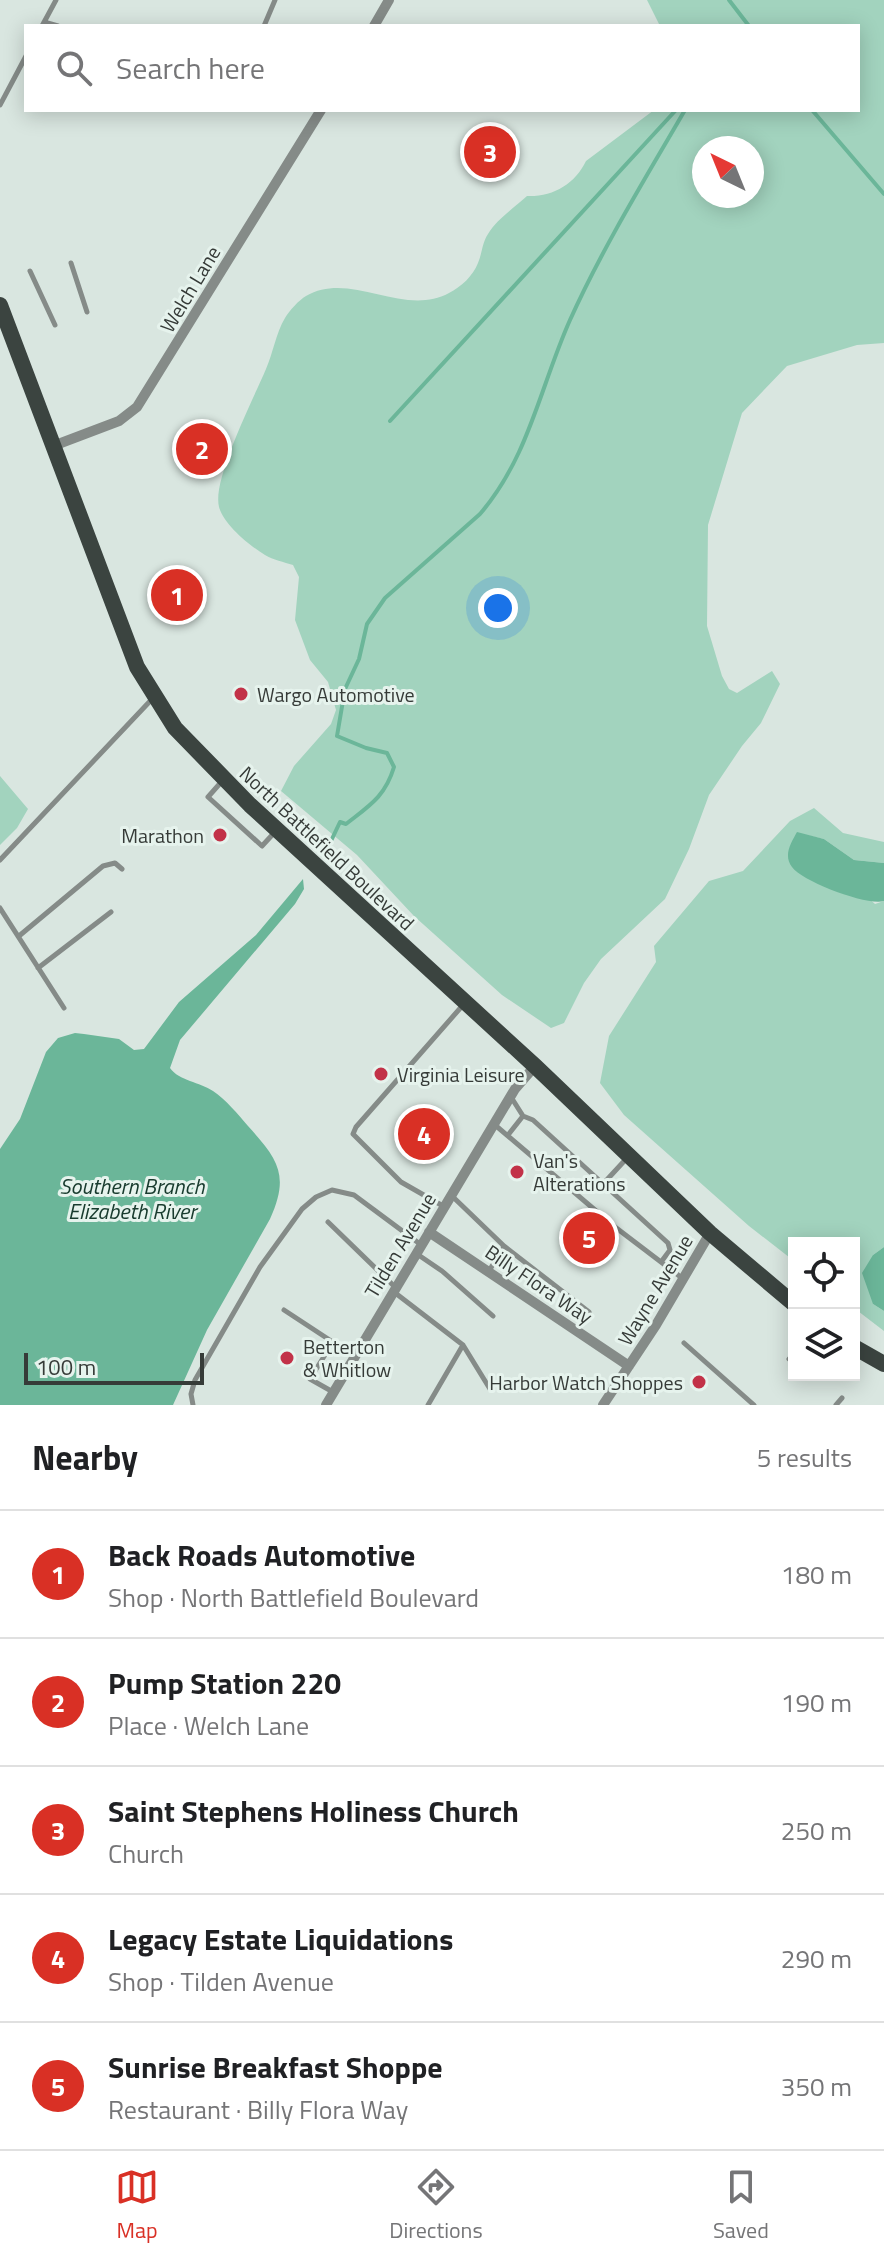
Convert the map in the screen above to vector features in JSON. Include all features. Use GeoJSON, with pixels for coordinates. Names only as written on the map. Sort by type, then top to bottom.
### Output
{"type":"FeatureCollection","features":[{"type":"Feature","properties":{"kind":"main road","name":"North Battlefield Boulevard"},"geometry":{"type":"LineString","coordinates":[[0,305],[137,667],[175,728],[224,780],[535,1066],[710,1233],[788,1299]]}},
{"type":"Feature","properties":{"kind":"main road"},"geometry":{"type":"LineString","coordinates":[[860,1350],[878,1361]]}},
{"type":"Feature","properties":{"kind":"street"},"geometry":{"type":"LineString","coordinates":[[375,24],[389,0]]}},
{"type":"Feature","properties":{"kind":"street","name":"Welch Lane"},"geometry":{"type":"LineString","coordinates":[[53,446],[119,421],[137,407],[320,112]]}},
{"type":"Feature","properties":{"kind":"street","name":"Tilden Avenue"},"geometry":{"type":"LineString","coordinates":[[330,1401],[510,1097],[535,1066]]}},
{"type":"Feature","properties":{"kind":"street","name":"Billy Flora Way"},"geometry":{"type":"LineString","coordinates":[[429,1232],[629,1366]]}},
{"type":"Feature","properties":{"kind":"street","name":"Wayne Avenue"},"geometry":{"type":"LineString","coordinates":[[603,1405],[710,1233]]}},
{"type":"Feature","properties":{"kind":"lane"},"geometry":{"type":"LineString","coordinates":[[43,24],[56,0]]}},
{"type":"Feature","properties":{"kind":"lane"},"geometry":{"type":"LineString","coordinates":[[265,24],[275,0]]}},
{"type":"Feature","properties":{"kind":"lane"},"geometry":{"type":"LineString","coordinates":[[0,105],[24,60]]}},
{"type":"Feature","properties":{"kind":"lane"},"geometry":{"type":"LineString","coordinates":[[71,263],[87,312]]}},
{"type":"Feature","properties":{"kind":"lane"},"geometry":{"type":"LineString","coordinates":[[30,271],[55,325]]}},
{"type":"Feature","properties":{"kind":"lane"},"geometry":{"type":"LineString","coordinates":[[0,860],[154,698]]}},
{"type":"Feature","properties":{"kind":"lane"},"geometry":{"type":"LineString","coordinates":[[19,936],[103,866],[115,863],[122,869]]}},
{"type":"Feature","properties":{"kind":"lane"},"geometry":{"type":"LineString","coordinates":[[0,908],[64,1008]]}},
{"type":"Feature","properties":{"kind":"lane"},"geometry":{"type":"LineString","coordinates":[[38,968],[111,912]]}},
{"type":"Feature","properties":{"kind":"lane"},"geometry":{"type":"LineString","coordinates":[[444,1207],[401,1182],[353,1134],[465,1002]]}},
{"type":"Feature","properties":{"kind":"lane"},"geometry":{"type":"LineString","coordinates":[[510,1097],[523,1116],[533,1120],[668,1243],[670,1250],[661,1262]]}},
{"type":"Feature","properties":{"kind":"lane"},"geometry":{"type":"LineString","coordinates":[[508,1135],[523,1116]]}},
{"type":"Feature","properties":{"kind":"lane"},"geometry":{"type":"LineString","coordinates":[[494,1124],[683,1278]]}},
{"type":"Feature","properties":{"kind":"lane"},"geometry":{"type":"LineString","coordinates":[[603,1184],[629,1156]]}},
{"type":"Feature","properties":{"kind":"lane"},"geometry":{"type":"LineString","coordinates":[[193,1405],[191,1394],[195,1380],[260,1267],[302,1209],[316,1197],[332,1190],[354,1195],[493,1316]]}},
{"type":"Feature","properties":{"kind":"lane"},"geometry":{"type":"LineString","coordinates":[[451,1195],[504,1246],[589,1312]]}},
{"type":"Feature","properties":{"kind":"lane"},"geometry":{"type":"LineString","coordinates":[[328,1222],[395,1290],[463,1345],[490,1389]]}},
{"type":"Feature","properties":{"kind":"lane"},"geometry":{"type":"LineString","coordinates":[[489,1272],[504,1246]]}},
{"type":"Feature","properties":{"kind":"lane"},"geometry":{"type":"LineString","coordinates":[[284,1310],[355,1356]]}},
{"type":"Feature","properties":{"kind":"lane"},"geometry":{"type":"LineString","coordinates":[[330,1401],[310,1379],[333,1342]]}},
{"type":"Feature","properties":{"kind":"lane"},"geometry":{"type":"LineString","coordinates":[[684,1343],[754,1405]]}},
{"type":"Feature","properties":{"kind":"lane"},"geometry":{"type":"LineString","coordinates":[[428,1405],[463,1345]]}},
{"type":"Feature","properties":{"kind":"lane"},"geometry":{"type":"LineString","coordinates":[[836,1405],[842,1398]]}},
{"type":"Feature","properties":{"kind":"shaded area"},"geometry":{"type":"Polygon","coordinates":[[[647,0],[884,0],[884,343],[857,345],[787,366],[742,413],[708,525],[707,626],[722,676],[729,689],[737,693],[772,671],[780,684],[761,723],[709,795],[689,849],[665,899],[601,959],[584,983],[564,1023],[551,1028],[502,995],[414,916],[357,855],[281,791],[294,766],[331,724],[336,710],[328,682],[310,660],[295,620],[299,577],[293,565],[265,555],[238,534],[222,514],[219,494],[228,459],[282,324],[300,300],[323,289],[341,288],[414,300],[449,293],[473,272],[486,237],[496,223],[527,196],[562,188],[586,161],[651,112],[860,112],[860,24],[659,24],[647,0]]]}},
{"type":"Feature","properties":{"kind":"shaded area"},"geometry":{"type":"Polygon","coordinates":[[[0,776],[28,809],[17,828],[0,845],[0,776]]]}},
{"type":"Feature","properties":{"kind":"shaded area"},"geometry":{"type":"Polygon","coordinates":[[[814,808],[843,833],[884,842],[884,863],[854,860],[824,839],[797,833],[875,904],[884,901],[884,1247],[873,1255],[873,1304],[884,1311],[884,1331],[860,1313],[860,1237],[788,1237],[788,1256],[749,1226],[624,1115],[600,1083],[609,1036],[656,962],[654,946],[709,881],[743,871],[790,821],[814,808]]]}},
{"type":"Feature","properties":{"kind":"water"},"geometry":{"type":"Polygon","coordinates":[[[797,832],[824,839],[854,860],[884,863],[884,901],[850,896],[821,886],[798,873],[788,858],[797,832]]]}},
{"type":"Feature","properties":{"kind":"water","name":"Southern Branch Elizabeth River"},"geometry":{"type":"Polygon","coordinates":[[[303,879],[304,889],[295,904],[180,1040],[170,1068],[179,1076],[213,1091],[232,1107],[267,1148],[278,1168],[280,1179],[270,1219],[207,1330],[173,1405],[0,1405],[0,1149],[20,1119],[46,1052],[58,1038],[75,1033],[119,1039],[134,1050],[144,1049],[179,1002],[256,935],[303,879]]]}},
{"type":"Feature","properties":{"kind":"water"},"geometry":{"type":"Polygon","coordinates":[[[884,1247],[884,1311],[873,1304],[862,1273],[873,1255],[884,1247]]]}},
{"type":"Feature","properties":{"kind":"waterway"},"geometry":{"type":"LineString","coordinates":[[729,0],[747,24]]}},
{"type":"Feature","properties":{"kind":"waterway"},"geometry":{"type":"LineString","coordinates":[[390,421],[674,112]]}},
{"type":"Feature","properties":{"kind":"waterway"},"geometry":{"type":"LineString","coordinates":[[331,841],[340,822],[346,824],[381,793],[394,767],[387,753],[337,736],[345,689],[359,659],[367,624],[385,598],[480,514],[497,492],[522,445],[570,320],[596,266],[684,112]]}},
{"type":"Feature","properties":{"kind":"waterway"},"geometry":{"type":"LineString","coordinates":[[814,112],[884,194]]}},
{"type":"Feature","properties":{"kind":"place","name":"Saint Stephens Holiness Church"},"geometry":{"type":"Point","coordinates":[490,152]}},
{"type":"Feature","properties":{"kind":"place","name":"Pump Station 220"},"geometry":{"type":"Point","coordinates":[202,449]}},
{"type":"Feature","properties":{"kind":"place","name":"Back Roads Automotive"},"geometry":{"type":"Point","coordinates":[177,595]}},
{"type":"Feature","properties":{"kind":"place","name":"Wargo Automotive"},"geometry":{"type":"Point","coordinates":[241,694]}},
{"type":"Feature","properties":{"kind":"place","name":"Marathon"},"geometry":{"type":"Point","coordinates":[220,835]}},
{"type":"Feature","properties":{"kind":"place","name":"Virginia Leisure"},"geometry":{"type":"Point","coordinates":[381,1074]}},
{"type":"Feature","properties":{"kind":"place","name":"Legacy Estate Liquidations"},"geometry":{"type":"Point","coordinates":[424,1134]}},
{"type":"Feature","properties":{"kind":"place","name":"Van's Alterations"},"geometry":{"type":"Point","coordinates":[517,1172]}},
{"type":"Feature","properties":{"kind":"place","name":"Sunrise Breakfast Shoppe"},"geometry":{"type":"Point","coordinates":[589,1238]}},
{"type":"Feature","properties":{"kind":"place","name":"Betterton & Whitlow"},"geometry":{"type":"Point","coordinates":[287,1358]}},
{"type":"Feature","properties":{"kind":"place","name":"Harbor Watch Shoppes"},"geometry":{"type":"Point","coordinates":[699,1382]}}]}
